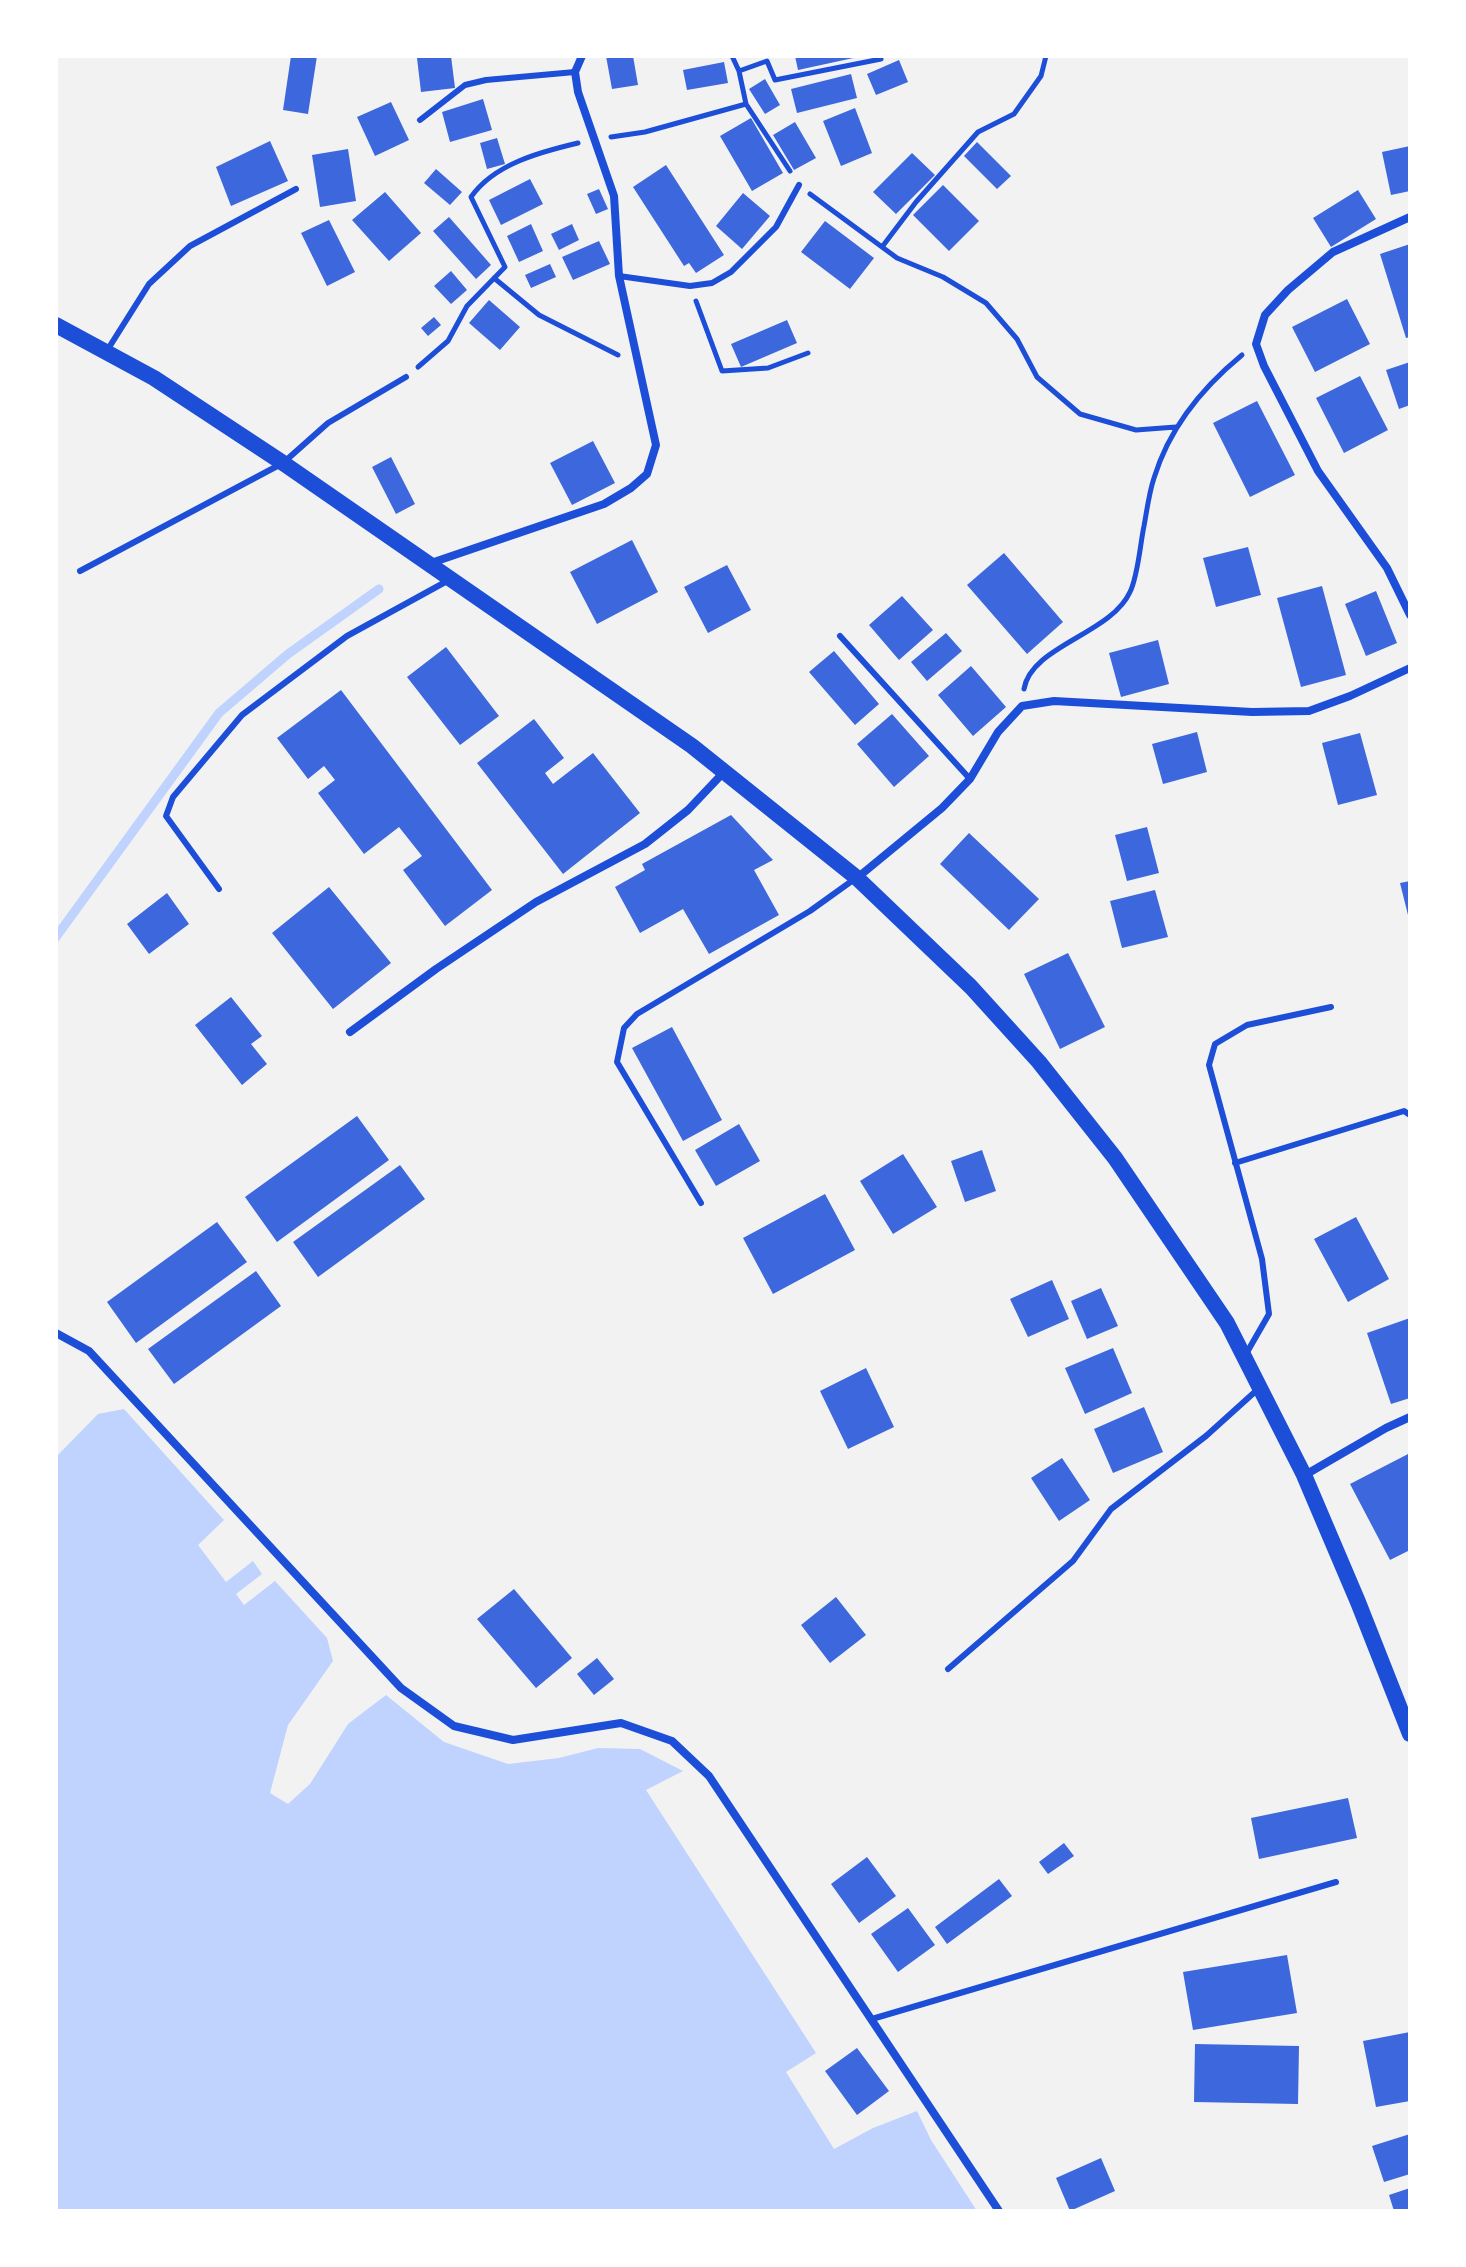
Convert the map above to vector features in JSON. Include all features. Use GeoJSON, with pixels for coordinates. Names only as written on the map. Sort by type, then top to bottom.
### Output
{"type":"FeatureCollection","features":[{"type":"Feature","properties":{"kind":"main road"},"geometry":{"type":"LineString","coordinates":[[56,325],[154,378],[283,463],[725,771],[857,878],[971,987],[1039,1062],[1115,1158],[1227,1323],[1304,1475],[1410,1734]]}},
{"type":"Feature","properties":{"kind":"street"},"geometry":{"type":"LineString","coordinates":[[430,563],[604,504],[647,474],[656,445],[619,276],[614,196],[578,92],[575,72],[582,56]]}},
{"type":"Feature","properties":{"kind":"street"},"geometry":{"type":"LineString","coordinates":[[1410,217],[1333,252],[1288,290],[1265,315],[1256,344],[1264,366],[1318,471],[1387,568],[1410,615]]}},
{"type":"Feature","properties":{"kind":"street"},"geometry":{"type":"LineString","coordinates":[[857,878],[942,808],[970,779],[998,732],[1022,706],[1054,701],[1252,712],[1309,711],[1410,668]]}},
{"type":"Feature","properties":{"kind":"street"},"geometry":{"type":"LineString","coordinates":[[350,1032],[536,902],[645,844],[688,810],[725,771]]}},
{"type":"Feature","properties":{"kind":"street"},"geometry":{"type":"LineString","coordinates":[[56,1333],[89,1351],[401,1688],[454,1726],[513,1740],[621,1723],[672,1741],[709,1776],[999,2211]]}},
{"type":"Feature","properties":{"kind":"street"},"geometry":{"type":"LineString","coordinates":[[1304,1475],[1410,1417]]}},
{"type":"Feature","properties":{"kind":"lane"},"geometry":{"type":"LineString","coordinates":[[420,120],[465,85],[486,80],[575,72]]}},
{"type":"Feature","properties":{"kind":"lane"},"geometry":{"type":"LineString","coordinates":[[619,276],[690,286],[712,283],[731,272],[776,227],[799,185]]}},
{"type":"Feature","properties":{"kind":"lane"},"geometry":{"type":"LineString","coordinates":[[106,352],[149,284],[190,246],[296,189]]}},
{"type":"Feature","properties":{"kind":"lane"},"geometry":{"type":"LineString","coordinates":[[80,571],[283,463],[328,423],[406,377]]}},
{"type":"Feature","properties":{"kind":"lane"},"geometry":{"type":"LineString","coordinates":[[219,889],[166,816],[173,797],[242,715],[347,636],[452,579]]}},
{"type":"Feature","properties":{"kind":"lane"},"geometry":{"type":"LineString","coordinates":[[840,636],[970,779]]}},
{"type":"Feature","properties":{"kind":"lane"},"geometry":{"type":"LineString","coordinates":[[701,1203],[617,1062],[624,1028],[637,1014],[660,999],[810,911],[857,878]]}},
{"type":"Feature","properties":{"kind":"lane"},"geometry":{"type":"LineString","coordinates":[[1244,1357],[1269,1314],[1262,1259],[1209,1065],[1215,1044],[1247,1025],[1331,1007]]}},
{"type":"Feature","properties":{"kind":"lane"},"geometry":{"type":"LineString","coordinates":[[1235,1163],[1404,1111],[1410,1115]]}},
{"type":"Feature","properties":{"kind":"lane"},"geometry":{"type":"LineString","coordinates":[[948,1669],[1073,1561],[1111,1509],[1206,1436],[1259,1387]]}},
{"type":"Feature","properties":{"kind":"lane"},"geometry":{"type":"LineString","coordinates":[[872,2019],[1336,1882]]}},
{"type":"Feature","properties":{"kind":"path"},"geometry":{"type":"LineString","coordinates":[[732,56],[739,71],[746,104],[799,185],[897,258],[943,277],[986,303],[1017,339],[1037,377],[1080,414],[1136,430],[1176,427]]}},
{"type":"Feature","properties":{"kind":"path"},"geometry":{"type":"LineString","coordinates":[[882,247],[916,202],[978,132],[1014,114],[1041,76],[1046,56]]}},
{"type":"Feature","properties":{"kind":"path"},"geometry":{"type":"LineString","coordinates":[[739,71],[767,59],[775,80],[881,59]]}},
{"type":"Feature","properties":{"kind":"path"},"geometry":{"type":"LineString","coordinates":[[406,377],[448,341],[467,306],[505,267],[471,197],[482,181],[538,152],[645,132],[746,104]]}},
{"type":"Feature","properties":{"kind":"path"},"geometry":{"type":"LineString","coordinates":[[494,278],[539,315],[594,341],[638,367]]}},
{"type":"Feature","properties":{"kind":"path"},"geometry":{"type":"LineString","coordinates":[[690,286],[722,371],[768,368],[808,353]]}},
{"type":"Feature","properties":{"kind":"path"},"geometry":{"type":"LineString","coordinates":[[1022,706],[1026,678],[1045,659],[1111,617],[1130,592],[1154,478],[1176,427],[1220,373],[1256,344]]}},
{"type":"Feature","properties":{"kind":"water"},"geometry":{"type":"Polygon","coordinates":[[[124,1409],[224,1520],[198,1545],[226,1582],[253,1561],[262,1574],[236,1594],[244,1605],[275,1581],[327,1638],[333,1661],[288,1725],[270,1793],[288,1804],[310,1784],[348,1724],[386,1695],[444,1742],[508,1764],[559,1758],[598,1748],[640,1749],[683,1771],[646,1790],[816,2053],[786,2072],[834,2149],[873,2128],[917,2111],[931,2140],[977,2211],[56,2211],[56,1457],[98,1414],[124,1409]]]}},
{"type":"Feature","properties":{"kind":"building"},"geometry":{"type":"Polygon","coordinates":[[[291,56],[317,56],[308,114],[283,110],[291,56]]]}},
{"type":"Feature","properties":{"kind":"building"},"geometry":{"type":"Polygon","coordinates":[[[451,56],[455,88],[421,92],[417,58],[451,56]]]}},
{"type":"Feature","properties":{"kind":"building"},"geometry":{"type":"Polygon","coordinates":[[[606,56],[633,56],[638,85],[612,89],[606,56]]]}},
{"type":"Feature","properties":{"kind":"building"},"geometry":{"type":"Polygon","coordinates":[[[795,56],[858,56],[858,57],[798,70],[795,56]]]}},
{"type":"Feature","properties":{"kind":"building"},"geometry":{"type":"Polygon","coordinates":[[[899,60],[908,82],[876,95],[867,74],[899,60]]]}},
{"type":"Feature","properties":{"kind":"building"},"geometry":{"type":"Polygon","coordinates":[[[724,62],[728,83],[687,90],[683,70],[724,62]]]}},
{"type":"Feature","properties":{"kind":"building"},"geometry":{"type":"Polygon","coordinates":[[[851,74],[857,98],[797,113],[791,89],[851,74]]]}},
{"type":"Feature","properties":{"kind":"building"},"geometry":{"type":"Polygon","coordinates":[[[765,79],[780,105],[765,114],[749,89],[765,79]]]}},
{"type":"Feature","properties":{"kind":"building"},"geometry":{"type":"Polygon","coordinates":[[[483,99],[492,130],[450,142],[442,112],[483,99]]]}},
{"type":"Feature","properties":{"kind":"building"},"geometry":{"type":"Polygon","coordinates":[[[391,102],[409,140],[375,156],[357,117],[391,102]]]}},
{"type":"Feature","properties":{"kind":"building"},"geometry":{"type":"Polygon","coordinates":[[[855,108],[872,153],[841,166],[823,121],[855,108]]]}},
{"type":"Feature","properties":{"kind":"building"},"geometry":{"type":"Polygon","coordinates":[[[751,118],[783,173],[752,191],[720,136],[751,118]]]}},
{"type":"Feature","properties":{"kind":"building"},"geometry":{"type":"Polygon","coordinates":[[[795,122],[816,158],[794,170],[773,135],[795,122]]]}},
{"type":"Feature","properties":{"kind":"building"},"geometry":{"type":"Polygon","coordinates":[[[497,138],[505,164],[487,169],[480,143],[497,138]]]}},
{"type":"Feature","properties":{"kind":"building"},"geometry":{"type":"Polygon","coordinates":[[[270,141],[288,181],[231,206],[216,167],[270,141]]]}},
{"type":"Feature","properties":{"kind":"building"},"geometry":{"type":"Polygon","coordinates":[[[977,142],[1011,176],[997,189],[964,156],[977,142]]]}},
{"type":"Feature","properties":{"kind":"building"},"geometry":{"type":"Polygon","coordinates":[[[1410,146],[1410,191],[1391,195],[1382,152],[1410,146]]]}},
{"type":"Feature","properties":{"kind":"building"},"geometry":{"type":"Polygon","coordinates":[[[348,149],[356,201],[320,207],[312,155],[348,149]]]}},
{"type":"Feature","properties":{"kind":"building"},"geometry":{"type":"Polygon","coordinates":[[[912,153],[935,175],[896,214],[873,192],[912,153]]]}},
{"type":"Feature","properties":{"kind":"building"},"geometry":{"type":"Polygon","coordinates":[[[666,165],[724,255],[696,273],[689,263],[684,266],[633,187],[666,165]]]}},
{"type":"Feature","properties":{"kind":"building"},"geometry":{"type":"Polygon","coordinates":[[[436,169],[462,192],[450,205],[424,183],[436,169]]]}},
{"type":"Feature","properties":{"kind":"building"},"geometry":{"type":"Polygon","coordinates":[[[530,179],[543,204],[501,225],[489,200],[530,179]]]}},
{"type":"Feature","properties":{"kind":"building"},"geometry":{"type":"Polygon","coordinates":[[[943,185],[979,221],[949,251],[913,215],[943,185]]]}},
{"type":"Feature","properties":{"kind":"building"},"geometry":{"type":"Polygon","coordinates":[[[599,189],[608,209],[596,214],[587,194],[599,189]]]}},
{"type":"Feature","properties":{"kind":"building"},"geometry":{"type":"Polygon","coordinates":[[[1358,190],[1376,219],[1331,247],[1313,218],[1358,190]]]}},
{"type":"Feature","properties":{"kind":"building"},"geometry":{"type":"Polygon","coordinates":[[[385,192],[421,233],[389,261],[352,220],[385,192]]]}},
{"type":"Feature","properties":{"kind":"building"},"geometry":{"type":"Polygon","coordinates":[[[743,193],[770,216],[742,249],[716,226],[743,193]]]}},
{"type":"Feature","properties":{"kind":"building"},"geometry":{"type":"Polygon","coordinates":[[[449,217],[491,265],[476,279],[433,231],[449,217]]]}},
{"type":"Feature","properties":{"kind":"building"},"geometry":{"type":"Polygon","coordinates":[[[329,220],[355,272],[327,286],[301,233],[329,220]]]}},
{"type":"Feature","properties":{"kind":"building"},"geometry":{"type":"Polygon","coordinates":[[[825,221],[874,258],[850,289],[801,252],[825,221]]]}},
{"type":"Feature","properties":{"kind":"building"},"geometry":{"type":"Polygon","coordinates":[[[531,224],[543,251],[519,262],[507,236],[531,224]]]}},
{"type":"Feature","properties":{"kind":"building"},"geometry":{"type":"Polygon","coordinates":[[[572,224],[579,240],[559,250],[551,234],[572,224]]]}},
{"type":"Feature","properties":{"kind":"building"},"geometry":{"type":"Polygon","coordinates":[[[599,241],[610,264],[573,280],[562,257],[599,241]]]}},
{"type":"Feature","properties":{"kind":"building"},"geometry":{"type":"Polygon","coordinates":[[[1410,244],[1410,337],[1406,338],[1380,254],[1410,244]]]}},
{"type":"Feature","properties":{"kind":"building"},"geometry":{"type":"Polygon","coordinates":[[[550,264],[556,277],[531,288],[525,275],[550,264]]]}},
{"type":"Feature","properties":{"kind":"building"},"geometry":{"type":"Polygon","coordinates":[[[451,271],[467,290],[451,304],[434,286],[451,271]]]}},
{"type":"Feature","properties":{"kind":"building"},"geometry":{"type":"Polygon","coordinates":[[[1347,299],[1370,344],[1315,372],[1292,327],[1347,299]]]}},
{"type":"Feature","properties":{"kind":"building"},"geometry":{"type":"Polygon","coordinates":[[[489,300],[520,327],[500,350],[469,323],[489,300]]]}},
{"type":"Feature","properties":{"kind":"building"},"geometry":{"type":"Polygon","coordinates":[[[434,317],[441,325],[428,336],[421,328],[434,317]]]}},
{"type":"Feature","properties":{"kind":"building"},"geometry":{"type":"Polygon","coordinates":[[[787,320],[797,343],[741,367],[731,344],[787,320]]]}},
{"type":"Feature","properties":{"kind":"building"},"geometry":{"type":"Polygon","coordinates":[[[1410,362],[1410,405],[1399,409],[1386,370],[1410,362]]]}},
{"type":"Feature","properties":{"kind":"building"},"geometry":{"type":"Polygon","coordinates":[[[1360,376],[1388,430],[1344,453],[1316,398],[1360,376]]]}},
{"type":"Feature","properties":{"kind":"building"},"geometry":{"type":"Polygon","coordinates":[[[1257,401],[1295,475],[1250,497],[1213,423],[1257,401]]]}},
{"type":"Feature","properties":{"kind":"building"},"geometry":{"type":"Polygon","coordinates":[[[593,441],[615,483],[572,505],[550,463],[593,441]]]}},
{"type":"Feature","properties":{"kind":"building"},"geometry":{"type":"Polygon","coordinates":[[[391,457],[415,504],[396,514],[372,467],[391,457]]]}},
{"type":"Feature","properties":{"kind":"building"},"geometry":{"type":"Polygon","coordinates":[[[632,540],[658,592],[597,624],[570,572],[632,540]]]}},
{"type":"Feature","properties":{"kind":"building"},"geometry":{"type":"Polygon","coordinates":[[[1248,547],[1261,595],[1216,607],[1203,558],[1248,547]]]}},
{"type":"Feature","properties":{"kind":"building"},"geometry":{"type":"Polygon","coordinates":[[[1004,553],[1063,622],[1027,654],[967,585],[1004,553]]]}},
{"type":"Feature","properties":{"kind":"building"},"geometry":{"type":"Polygon","coordinates":[[[727,565],[751,610],[708,633],[684,587],[727,565]]]}},
{"type":"Feature","properties":{"kind":"building"},"geometry":{"type":"Polygon","coordinates":[[[1322,586],[1346,675],[1301,687],[1277,598],[1322,586]]]}},
{"type":"Feature","properties":{"kind":"building"},"geometry":{"type":"Polygon","coordinates":[[[1376,591],[1397,643],[1366,656],[1345,604],[1376,591]]]}},
{"type":"Feature","properties":{"kind":"building"},"geometry":{"type":"Polygon","coordinates":[[[902,596],[933,630],[899,660],[869,625],[902,596]]]}},
{"type":"Feature","properties":{"kind":"building"},"geometry":{"type":"Polygon","coordinates":[[[946,633],[962,651],[927,681],[911,662],[946,633]]]}},
{"type":"Feature","properties":{"kind":"building"},"geometry":{"type":"Polygon","coordinates":[[[1158,640],[1169,684],[1121,697],[1109,653],[1158,640]]]}},
{"type":"Feature","properties":{"kind":"building"},"geometry":{"type":"Polygon","coordinates":[[[446,647],[499,716],[460,745],[407,677],[446,647]]]}},
{"type":"Feature","properties":{"kind":"building"},"geometry":{"type":"Polygon","coordinates":[[[834,651],[879,704],[855,725],[809,672],[834,651]]]}},
{"type":"Feature","properties":{"kind":"building"},"geometry":{"type":"Polygon","coordinates":[[[971,666],[1006,707],[973,736],[938,695],[971,666]]]}},
{"type":"Feature","properties":{"kind":"building"},"geometry":{"type":"Polygon","coordinates":[[[341,690],[492,890],[445,926],[403,870],[422,856],[399,827],[364,854],[318,793],[335,780],[324,766],[308,779],[277,738],[341,690]]]}},
{"type":"Feature","properties":{"kind":"building"},"geometry":{"type":"Polygon","coordinates":[[[892,714],[929,756],[894,787],[857,744],[892,714]]]}},
{"type":"Feature","properties":{"kind":"building"},"geometry":{"type":"Polygon","coordinates":[[[534,719],[564,758],[545,773],[553,784],[593,753],[640,813],[563,874],[477,763],[534,719]]]}},
{"type":"Feature","properties":{"kind":"building"},"geometry":{"type":"Polygon","coordinates":[[[1197,732],[1207,772],[1163,784],[1152,744],[1197,732]]]}},
{"type":"Feature","properties":{"kind":"building"},"geometry":{"type":"Polygon","coordinates":[[[1360,733],[1377,795],[1338,805],[1322,743],[1360,733]]]}},
{"type":"Feature","properties":{"kind":"building"},"geometry":{"type":"Polygon","coordinates":[[[731,815],[773,860],[754,870],[779,915],[709,954],[683,909],[640,933],[615,887],[645,870],[642,864],[731,815]]]}},
{"type":"Feature","properties":{"kind":"building"},"geometry":{"type":"Polygon","coordinates":[[[1147,827],[1159,873],[1127,881],[1115,835],[1147,827]]]}},
{"type":"Feature","properties":{"kind":"building"},"geometry":{"type":"Polygon","coordinates":[[[969,833],[1039,899],[1009,930],[940,864],[969,833]]]}},
{"type":"Feature","properties":{"kind":"building"},"geometry":{"type":"Polygon","coordinates":[[[1410,881],[1410,919],[1409,919],[1400,883],[1410,881]]]}},
{"type":"Feature","properties":{"kind":"building"},"geometry":{"type":"Polygon","coordinates":[[[329,887],[391,963],[333,1009],[272,933],[329,887]]]}},
{"type":"Feature","properties":{"kind":"building"},"geometry":{"type":"Polygon","coordinates":[[[1155,890],[1168,937],[1122,948],[1110,901],[1155,890]]]}},
{"type":"Feature","properties":{"kind":"building"},"geometry":{"type":"Polygon","coordinates":[[[167,893],[189,924],[149,954],[127,924],[167,893]]]}},
{"type":"Feature","properties":{"kind":"building"},"geometry":{"type":"Polygon","coordinates":[[[1068,953],[1105,1027],[1060,1049],[1024,974],[1068,953]]]}},
{"type":"Feature","properties":{"kind":"building"},"geometry":{"type":"Polygon","coordinates":[[[231,997],[262,1036],[251,1044],[267,1064],[242,1085],[195,1025],[231,997]]]}},
{"type":"Feature","properties":{"kind":"building"},"geometry":{"type":"Polygon","coordinates":[[[672,1027],[722,1120],[683,1141],[632,1048],[672,1027]]]}},
{"type":"Feature","properties":{"kind":"building"},"geometry":{"type":"Polygon","coordinates":[[[357,1116],[389,1160],[277,1242],[245,1197],[357,1116]]]}},
{"type":"Feature","properties":{"kind":"building"},"geometry":{"type":"Polygon","coordinates":[[[739,1124],[760,1161],[716,1186],[695,1150],[739,1124]]]}},
{"type":"Feature","properties":{"kind":"building"},"geometry":{"type":"Polygon","coordinates":[[[982,1150],[996,1191],[965,1202],[951,1161],[982,1150]]]}},
{"type":"Feature","properties":{"kind":"building"},"geometry":{"type":"Polygon","coordinates":[[[903,1154],[937,1207],[893,1234],[860,1181],[903,1154]]]}},
{"type":"Feature","properties":{"kind":"building"},"geometry":{"type":"Polygon","coordinates":[[[400,1165],[425,1199],[318,1277],[293,1242],[400,1165]]]}},
{"type":"Feature","properties":{"kind":"building"},"geometry":{"type":"Polygon","coordinates":[[[825,1194],[855,1250],[773,1294],[743,1238],[825,1194]]]}},
{"type":"Feature","properties":{"kind":"building"},"geometry":{"type":"Polygon","coordinates":[[[1356,1217],[1389,1279],[1348,1302],[1314,1239],[1356,1217]]]}},
{"type":"Feature","properties":{"kind":"building"},"geometry":{"type":"Polygon","coordinates":[[[217,1222],[247,1262],[136,1343],[107,1302],[217,1222]]]}},
{"type":"Feature","properties":{"kind":"building"},"geometry":{"type":"Polygon","coordinates":[[[256,1271],[281,1306],[174,1384],[148,1349],[256,1271]]]}},
{"type":"Feature","properties":{"kind":"building"},"geometry":{"type":"Polygon","coordinates":[[[1052,1280],[1069,1319],[1028,1337],[1010,1299],[1052,1280]]]}},
{"type":"Feature","properties":{"kind":"building"},"geometry":{"type":"Polygon","coordinates":[[[1101,1288],[1118,1326],[1087,1339],[1071,1301],[1101,1288]]]}},
{"type":"Feature","properties":{"kind":"building"},"geometry":{"type":"Polygon","coordinates":[[[1410,1318],[1410,1398],[1391,1404],[1367,1333],[1410,1318]]]}},
{"type":"Feature","properties":{"kind":"building"},"geometry":{"type":"Polygon","coordinates":[[[1113,1348],[1132,1393],[1085,1414],[1065,1368],[1113,1348]]]}},
{"type":"Feature","properties":{"kind":"building"},"geometry":{"type":"Polygon","coordinates":[[[866,1368],[894,1427],[848,1449],[820,1391],[866,1368]]]}},
{"type":"Feature","properties":{"kind":"building"},"geometry":{"type":"Polygon","coordinates":[[[1144,1407],[1163,1452],[1113,1473],[1094,1429],[1144,1407]]]}},
{"type":"Feature","properties":{"kind":"building"},"geometry":{"type":"Polygon","coordinates":[[[1410,1453],[1410,1550],[1390,1560],[1350,1484],[1410,1453]]]}},
{"type":"Feature","properties":{"kind":"building"},"geometry":{"type":"Polygon","coordinates":[[[1062,1458],[1090,1500],[1059,1521],[1031,1478],[1062,1458]]]}},
{"type":"Feature","properties":{"kind":"building"},"geometry":{"type":"Polygon","coordinates":[[[514,1589],[572,1658],[536,1688],[477,1619],[514,1589]]]}},
{"type":"Feature","properties":{"kind":"building"},"geometry":{"type":"Polygon","coordinates":[[[836,1597],[866,1635],[830,1663],[801,1625],[836,1597]]]}},
{"type":"Feature","properties":{"kind":"building"},"geometry":{"type":"Polygon","coordinates":[[[597,1658],[614,1679],[594,1695],[577,1674],[597,1658]]]}},
{"type":"Feature","properties":{"kind":"building"},"geometry":{"type":"Polygon","coordinates":[[[1348,1798],[1357,1838],[1259,1859],[1251,1818],[1348,1798]]]}},
{"type":"Feature","properties":{"kind":"building"},"geometry":{"type":"Polygon","coordinates":[[[1064,1843],[1074,1856],[1048,1874],[1039,1862],[1064,1843]]]}},
{"type":"Feature","properties":{"kind":"building"},"geometry":{"type":"Polygon","coordinates":[[[867,1857],[896,1896],[859,1923],[831,1884],[867,1857]]]}},
{"type":"Feature","properties":{"kind":"building"},"geometry":{"type":"Polygon","coordinates":[[[999,1879],[1012,1896],[947,1944],[935,1927],[999,1879]]]}},
{"type":"Feature","properties":{"kind":"building"},"geometry":{"type":"Polygon","coordinates":[[[908,1908],[935,1945],[898,1972],[871,1934],[908,1908]]]}},
{"type":"Feature","properties":{"kind":"building"},"geometry":{"type":"Polygon","coordinates":[[[1287,1955],[1297,2013],[1193,2030],[1183,1972],[1287,1955]]]}},
{"type":"Feature","properties":{"kind":"building"},"geometry":{"type":"Polygon","coordinates":[[[1410,2032],[1410,2101],[1376,2107],[1363,2041],[1410,2032]]]}},
{"type":"Feature","properties":{"kind":"building"},"geometry":{"type":"Polygon","coordinates":[[[1195,2044],[1299,2046],[1298,2104],[1194,2102],[1195,2044]]]}},
{"type":"Feature","properties":{"kind":"building"},"geometry":{"type":"Polygon","coordinates":[[[857,2048],[889,2091],[857,2115],[825,2071],[857,2048]]]}},
{"type":"Feature","properties":{"kind":"building"},"geometry":{"type":"Polygon","coordinates":[[[1410,2134],[1410,2174],[1384,2182],[1372,2146],[1410,2134]]]}},
{"type":"Feature","properties":{"kind":"building"},"geometry":{"type":"Polygon","coordinates":[[[1101,2158],[1115,2191],[1070,2211],[1056,2178],[1101,2158]]]}},
{"type":"Feature","properties":{"kind":"building"},"geometry":{"type":"Polygon","coordinates":[[[1410,2188],[1410,2211],[1394,2211],[1389,2195],[1410,2188]]]}},
{"type":"Feature","properties":{"kind":"waterway"},"geometry":{"type":"LineString","coordinates":[[56,937],[219,713],[288,654],[379,589]]}}]}
